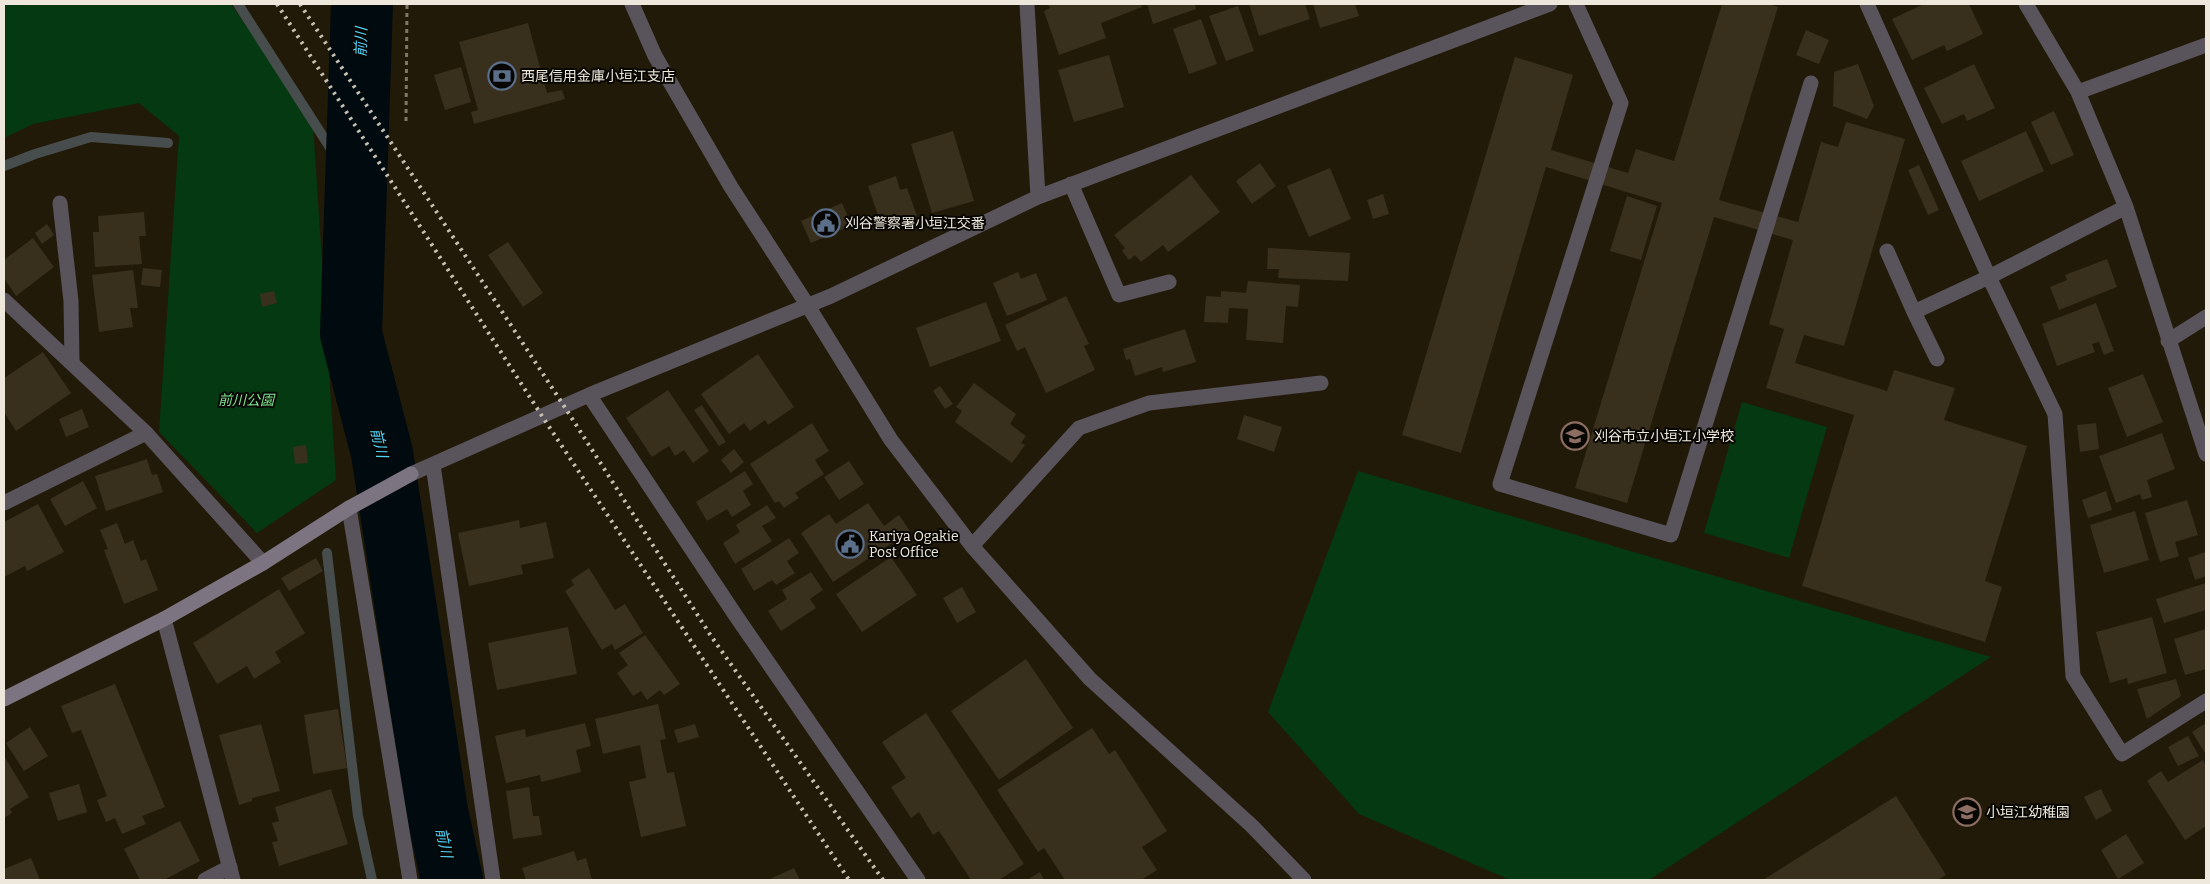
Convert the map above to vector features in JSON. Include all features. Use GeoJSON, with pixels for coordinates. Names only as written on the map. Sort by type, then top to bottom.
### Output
{"type":"FeatureCollection","features":[{"type":"Feature","properties":{"kind":"street"},"geometry":{"type":"LineString","coordinates":[[632,4],[655,56],[731,187],[891,440],[972,546],[1090,679],[1252,826],[1304,880]]}},
{"type":"Feature","properties":{"kind":"street"},"geometry":{"type":"LineString","coordinates":[[1027,4],[1038,197]]}},
{"type":"Feature","properties":{"kind":"street"},"geometry":{"type":"LineString","coordinates":[[4,699],[164,619],[263,563],[349,508],[411,474],[433,466],[589,395],[808,306],[1038,197],[1550,4]]}},
{"type":"Feature","properties":{"kind":"street"},"geometry":{"type":"LineString","coordinates":[[1576,4],[1621,103],[1500,484],[1671,534],[1811,83]]}},
{"type":"Feature","properties":{"kind":"street"},"geometry":{"type":"LineString","coordinates":[[1867,4],[1989,277],[2055,414],[2073,676],[2122,754],[2206,701]]}},
{"type":"Feature","properties":{"kind":"street"},"geometry":{"type":"LineString","coordinates":[[2026,4],[2078,92],[2126,208],[2206,454]]}},
{"type":"Feature","properties":{"kind":"street"},"geometry":{"type":"LineString","coordinates":[[2078,92],[2206,44]]}},
{"type":"Feature","properties":{"kind":"street"},"geometry":{"type":"LineString","coordinates":[[1071,184],[1119,295],[1170,282]]}},
{"type":"Feature","properties":{"kind":"street"},"geometry":{"type":"LineString","coordinates":[[60,203],[70,301],[72,363]]}},
{"type":"Feature","properties":{"kind":"street"},"geometry":{"type":"LineString","coordinates":[[1914,312],[1989,277],[2126,208]]}},
{"type":"Feature","properties":{"kind":"street"},"geometry":{"type":"LineString","coordinates":[[1887,251],[1914,312],[1938,359]]}},
{"type":"Feature","properties":{"kind":"street"},"geometry":{"type":"LineString","coordinates":[[4,300],[146,434],[263,563]]}},
{"type":"Feature","properties":{"kind":"street"},"geometry":{"type":"LineString","coordinates":[[2168,341],[2206,317]]}},
{"type":"Feature","properties":{"kind":"street"},"geometry":{"type":"LineString","coordinates":[[972,546],[1079,428],[1149,403],[1321,383]]}},
{"type":"Feature","properties":{"kind":"street"},"geometry":{"type":"LineString","coordinates":[[589,395],[736,616],[918,880]]}},
{"type":"Feature","properties":{"kind":"street"},"geometry":{"type":"LineString","coordinates":[[4,503],[146,434]]}},
{"type":"Feature","properties":{"kind":"street"},"geometry":{"type":"LineString","coordinates":[[433,466],[493,880]]}},
{"type":"Feature","properties":{"kind":"street"},"geometry":{"type":"LineString","coordinates":[[349,508],[410,880]]}},
{"type":"Feature","properties":{"kind":"street"},"geometry":{"type":"LineString","coordinates":[[164,619],[231,873],[205,880]]}},
{"type":"Feature","properties":{"kind":"path"},"geometry":{"type":"LineString","coordinates":[[406,4],[406,121]]}},
{"type":"Feature","properties":{"kind":"green space","name":"前川公園"},"geometry":{"type":"Polygon","coordinates":[[[4,4],[231,4],[313,123],[336,480],[257,533],[159,432],[179,136],[139,103],[33,124],[4,138],[4,4]]]}},
{"type":"Feature","properties":{"kind":"green space"},"geometry":{"type":"Polygon","coordinates":[[[1742,402],[1827,427],[1789,558],[1704,533],[1742,402]]]}},
{"type":"Feature","properties":{"kind":"green space"},"geometry":{"type":"Polygon","coordinates":[[[1358,471],[1991,657],[1649,880],[1510,880],[1359,814],[1268,712],[1358,471]]]}},
{"type":"Feature","properties":{"kind":"building"},"geometry":{"type":"Polygon","coordinates":[[[1048,4],[1141,4],[1142,7],[1101,23],[1106,38],[1059,55],[1044,11],[1050,8],[1048,4]]]}},
{"type":"Feature","properties":{"kind":"building"},"geometry":{"type":"Polygon","coordinates":[[[1147,4],[1195,4],[1196,9],[1153,24],[1147,4]]]}},
{"type":"Feature","properties":{"kind":"building"},"geometry":{"type":"Polygon","coordinates":[[[1249,4],[1305,4],[1310,19],[1259,36],[1249,4]]]}},
{"type":"Feature","properties":{"kind":"building"},"geometry":{"type":"Polygon","coordinates":[[[1313,4],[1355,4],[1359,16],[1320,28],[1313,4]]]}},
{"type":"Feature","properties":{"kind":"building"},"geometry":{"type":"Polygon","coordinates":[[[1722,4],[1768,4],[1778,7],[1719,200],[1798,222],[1821,142],[1838,147],[1846,122],[1905,139],[1844,346],[1804,335],[1795,363],[1887,391],[1894,370],[1955,388],[1944,420],[2027,446],[1985,581],[2002,587],[1985,642],[1802,586],[1854,415],[1766,388],[1784,329],[1769,324],[1793,240],[1714,217],[1627,503],[1575,488],[1662,203],[1546,167],[1461,453],[1402,435],[1515,57],[1573,75],[1551,150],[1628,173],[1636,149],[1674,161],[1722,4]]]}},
{"type":"Feature","properties":{"kind":"building"},"geometry":{"type":"Polygon","coordinates":[[[1924,4],[1969,4],[1983,34],[1947,51],[1944,45],[1912,60],[1892,19],[1924,4]]]}},
{"type":"Feature","properties":{"kind":"building"},"geometry":{"type":"Polygon","coordinates":[[[1238,6],[1254,51],[1226,61],[1209,16],[1238,6]]]}},
{"type":"Feature","properties":{"kind":"building"},"geometry":{"type":"Polygon","coordinates":[[[1201,19],[1217,64],[1189,74],[1173,29],[1201,19]]]}},
{"type":"Feature","properties":{"kind":"building"},"geometry":{"type":"Polygon","coordinates":[[[528,23],[547,93],[562,90],[565,99],[474,124],[471,112],[478,110],[459,42],[528,23]]]}},
{"type":"Feature","properties":{"kind":"building"},"geometry":{"type":"Polygon","coordinates":[[[1806,30],[1829,40],[1819,64],[1796,55],[1806,30]]]}},
{"type":"Feature","properties":{"kind":"building"},"geometry":{"type":"Polygon","coordinates":[[[1109,55],[1124,107],[1074,122],[1058,70],[1109,55]]]}},
{"type":"Feature","properties":{"kind":"building"},"geometry":{"type":"Polygon","coordinates":[[[1858,64],[1874,106],[1867,119],[1833,106],[1834,72],[1858,64]]]}},
{"type":"Feature","properties":{"kind":"building"},"geometry":{"type":"Polygon","coordinates":[[[1974,64],[1995,108],[1967,121],[1964,114],[1942,124],[1924,88],[1974,64]]]}},
{"type":"Feature","properties":{"kind":"building"},"geometry":{"type":"Polygon","coordinates":[[[461,67],[471,102],[445,110],[434,75],[461,67]]]}},
{"type":"Feature","properties":{"kind":"building"},"geometry":{"type":"Polygon","coordinates":[[[2054,111],[2074,155],[2051,165],[2031,122],[2054,111]]]}},
{"type":"Feature","properties":{"kind":"building"},"geometry":{"type":"Polygon","coordinates":[[[953,131],[974,201],[932,213],[911,144],[953,131]]]}},
{"type":"Feature","properties":{"kind":"building"},"geometry":{"type":"Polygon","coordinates":[[[2026,131],[2044,171],[1979,201],[1961,161],[2026,131]]]}},
{"type":"Feature","properties":{"kind":"building"},"geometry":{"type":"Polygon","coordinates":[[[1260,163],[1276,186],[1252,204],[1236,181],[1260,163]]]}},
{"type":"Feature","properties":{"kind":"building"},"geometry":{"type":"Polygon","coordinates":[[[1919,165],[1939,210],[1928,215],[1908,170],[1919,165]]]}},
{"type":"Feature","properties":{"kind":"building"},"geometry":{"type":"Polygon","coordinates":[[[1330,168],[1351,219],[1309,237],[1287,186],[1330,168]]]}},
{"type":"Feature","properties":{"kind":"building"},"geometry":{"type":"Polygon","coordinates":[[[1191,175],[1220,212],[1168,252],[1163,245],[1141,262],[1135,255],[1129,260],[1122,251],[1125,248],[1114,235],[1191,175]]]}},
{"type":"Feature","properties":{"kind":"building"},"geometry":{"type":"Polygon","coordinates":[[[896,176],[900,190],[907,188],[917,216],[882,227],[868,186],[896,176]]]}},
{"type":"Feature","properties":{"kind":"building"},"geometry":{"type":"Polygon","coordinates":[[[1383,194],[1389,214],[1373,219],[1367,200],[1383,194]]]}},
{"type":"Feature","properties":{"kind":"building"},"geometry":{"type":"Polygon","coordinates":[[[1627,196],[1657,206],[1641,260],[1610,251],[1627,196]]]}},
{"type":"Feature","properties":{"kind":"building"},"geometry":{"type":"Polygon","coordinates":[[[842,203],[852,225],[811,243],[801,221],[842,203]]]}},
{"type":"Feature","properties":{"kind":"building"},"geometry":{"type":"Polygon","coordinates":[[[144,212],[146,236],[139,236],[142,264],[95,267],[93,232],[99,232],[98,216],[144,212]]]}},
{"type":"Feature","properties":{"kind":"building"},"geometry":{"type":"Polygon","coordinates":[[[47,224],[54,235],[42,244],[35,233],[47,224]]]}},
{"type":"Feature","properties":{"kind":"building"},"geometry":{"type":"Polygon","coordinates":[[[33,238],[54,267],[16,296],[4,278],[4,260],[33,238]]]}},
{"type":"Feature","properties":{"kind":"building"},"geometry":{"type":"Polygon","coordinates":[[[508,242],[543,293],[523,307],[488,255],[508,242]]]}},
{"type":"Feature","properties":{"kind":"building"},"geometry":{"type":"Polygon","coordinates":[[[1268,248],[1350,253],[1348,281],[1278,278],[1279,269],[1267,269],[1268,248]]]}},
{"type":"Feature","properties":{"kind":"building"},"geometry":{"type":"Polygon","coordinates":[[[2107,259],[2117,287],[2059,310],[2050,287],[2067,280],[2065,275],[2107,259]]]}},
{"type":"Feature","properties":{"kind":"building"},"geometry":{"type":"Polygon","coordinates":[[[143,268],[162,270],[160,287],[141,285],[143,268]]]}},
{"type":"Feature","properties":{"kind":"building"},"geometry":{"type":"Polygon","coordinates":[[[133,270],[138,308],[130,308],[133,327],[99,332],[92,275],[133,270]]]}},
{"type":"Feature","properties":{"kind":"building"},"geometry":{"type":"Polygon","coordinates":[[[1018,272],[1021,279],[1036,273],[1047,300],[1007,316],[993,283],[1018,272]]]}},
{"type":"Feature","properties":{"kind":"building"},"geometry":{"type":"Polygon","coordinates":[[[1248,281],[1300,285],[1298,307],[1286,306],[1283,343],[1246,340],[1248,309],[1229,308],[1228,323],[1204,322],[1206,296],[1221,297],[1221,291],[1246,293],[1248,281]]]}},
{"type":"Feature","properties":{"kind":"building"},"geometry":{"type":"Polygon","coordinates":[[[274,291],[277,303],[262,307],[260,294],[274,291]]]}},
{"type":"Feature","properties":{"kind":"building"},"geometry":{"type":"Polygon","coordinates":[[[1066,296],[1089,344],[1084,346],[1095,370],[1046,393],[1025,347],[1017,351],[1005,325],[1066,296]]]}},
{"type":"Feature","properties":{"kind":"building"},"geometry":{"type":"Polygon","coordinates":[[[986,302],[1001,341],[930,367],[916,328],[986,302]]]}},
{"type":"Feature","properties":{"kind":"building"},"geometry":{"type":"Polygon","coordinates":[[[2096,303],[2114,351],[2104,355],[2099,342],[2092,344],[2095,352],[2057,366],[2042,324],[2096,303]]]}},
{"type":"Feature","properties":{"kind":"building"},"geometry":{"type":"Polygon","coordinates":[[[1185,329],[1196,362],[1163,372],[1162,367],[1135,376],[1130,359],[1126,360],[1123,349],[1185,329]]]}},
{"type":"Feature","properties":{"kind":"building"},"geometry":{"type":"Polygon","coordinates":[[[43,352],[71,393],[16,431],[4,412],[4,378],[43,352]]]}},
{"type":"Feature","properties":{"kind":"building"},"geometry":{"type":"Polygon","coordinates":[[[758,354],[794,407],[768,425],[765,420],[750,431],[744,423],[729,434],[701,394],[758,354]]]}},
{"type":"Feature","properties":{"kind":"building"},"geometry":{"type":"Polygon","coordinates":[[[2143,374],[2163,422],[2127,437],[2108,388],[2143,374]]]}},
{"type":"Feature","properties":{"kind":"building"},"geometry":{"type":"Polygon","coordinates":[[[974,383],[1016,414],[1010,424],[1026,436],[1021,443],[1025,445],[1012,463],[955,422],[962,411],[956,407],[974,383]]]}},
{"type":"Feature","properties":{"kind":"building"},"geometry":{"type":"Polygon","coordinates":[[[940,386],[953,404],[945,409],[933,391],[940,386]]]}},
{"type":"Feature","properties":{"kind":"building"},"geometry":{"type":"Polygon","coordinates":[[[668,390],[709,451],[693,463],[684,450],[675,456],[669,446],[652,457],[626,418],[668,390]]]}},
{"type":"Feature","properties":{"kind":"building"},"geometry":{"type":"Polygon","coordinates":[[[702,405],[726,442],[719,446],[694,410],[702,405]]]}},
{"type":"Feature","properties":{"kind":"building"},"geometry":{"type":"Polygon","coordinates":[[[82,409],[89,427],[66,437],[59,419],[82,409]]]}},
{"type":"Feature","properties":{"kind":"building"},"geometry":{"type":"Polygon","coordinates":[[[1244,415],[1282,427],[1274,452],[1237,439],[1244,415]]]}},
{"type":"Feature","properties":{"kind":"building"},"geometry":{"type":"Polygon","coordinates":[[[812,423],[829,451],[815,460],[824,474],[795,493],[799,498],[784,508],[779,501],[775,503],[750,464],[812,423]]]}},
{"type":"Feature","properties":{"kind":"building"},"geometry":{"type":"Polygon","coordinates":[[[2096,423],[2099,449],[2080,452],[2077,425],[2096,423]]]}},
{"type":"Feature","properties":{"kind":"building"},"geometry":{"type":"Polygon","coordinates":[[[2162,433],[2175,469],[2147,480],[2152,497],[2142,500],[2140,494],[2116,503],[2099,456],[2162,433]]]}},
{"type":"Feature","properties":{"kind":"building"},"geometry":{"type":"Polygon","coordinates":[[[306,445],[308,463],[295,464],[293,447],[306,445]]]}},
{"type":"Feature","properties":{"kind":"building"},"geometry":{"type":"Polygon","coordinates":[[[734,449],[744,462],[731,473],[721,460],[734,449]]]}},
{"type":"Feature","properties":{"kind":"building"},"geometry":{"type":"Polygon","coordinates":[[[147,459],[152,475],[157,474],[163,492],[106,511],[95,476],[147,459]]]}},
{"type":"Feature","properties":{"kind":"building"},"geometry":{"type":"Polygon","coordinates":[[[849,461],[864,484],[839,500],[824,477],[849,461]]]}},
{"type":"Feature","properties":{"kind":"building"},"geometry":{"type":"Polygon","coordinates":[[[745,471],[753,484],[743,491],[751,505],[732,517],[727,509],[707,521],[696,502],[745,471]]]}},
{"type":"Feature","properties":{"kind":"building"},"geometry":{"type":"Polygon","coordinates":[[[83,481],[97,508],[65,526],[50,499],[83,481]]]}},
{"type":"Feature","properties":{"kind":"building"},"geometry":{"type":"Polygon","coordinates":[[[2106,491],[2112,510],[2088,518],[2082,500],[2106,491]]]}},
{"type":"Feature","properties":{"kind":"building"},"geometry":{"type":"Polygon","coordinates":[[[2187,500],[2198,535],[2175,542],[2179,556],[2160,562],[2145,513],[2187,500]]]}},
{"type":"Feature","properties":{"kind":"building"},"geometry":{"type":"Polygon","coordinates":[[[868,503],[884,526],[899,515],[910,531],[833,582],[801,533],[829,514],[836,524],[868,503]]]}},
{"type":"Feature","properties":{"kind":"building"},"geometry":{"type":"Polygon","coordinates":[[[38,504],[64,552],[27,571],[25,566],[4,577],[4,522],[38,504]]]}},
{"type":"Feature","properties":{"kind":"building"},"geometry":{"type":"Polygon","coordinates":[[[767,505],[776,518],[762,526],[772,541],[735,564],[723,543],[740,532],[736,525],[767,505]]]}},
{"type":"Feature","properties":{"kind":"building"},"geometry":{"type":"Polygon","coordinates":[[[2135,511],[2149,560],[2104,573],[2090,525],[2135,511]]]}},
{"type":"Feature","properties":{"kind":"building"},"geometry":{"type":"Polygon","coordinates":[[[519,520],[520,528],[546,522],[554,558],[521,565],[523,574],[469,586],[458,533],[519,520]]]}},
{"type":"Feature","properties":{"kind":"building"},"geometry":{"type":"Polygon","coordinates":[[[117,523],[125,544],[133,540],[141,561],[146,559],[158,590],[124,604],[104,550],[108,549],[100,530],[117,523]]]}},
{"type":"Feature","properties":{"kind":"building"},"geometry":{"type":"Polygon","coordinates":[[[789,538],[799,553],[787,561],[795,573],[776,585],[772,580],[754,591],[741,569],[789,538]]]}},
{"type":"Feature","properties":{"kind":"building"},"geometry":{"type":"Polygon","coordinates":[[[2206,552],[2206,576],[2195,580],[2188,558],[2206,552]]]}},
{"type":"Feature","properties":{"kind":"building"},"geometry":{"type":"Polygon","coordinates":[[[891,557],[917,595],[862,632],[836,594],[891,557]]]}},
{"type":"Feature","properties":{"kind":"building"},"geometry":{"type":"Polygon","coordinates":[[[316,558],[323,571],[289,591],[281,578],[316,558]]]}},
{"type":"Feature","properties":{"kind":"building"},"geometry":{"type":"Polygon","coordinates":[[[589,568],[615,610],[625,604],[643,633],[615,650],[612,644],[602,650],[565,591],[574,585],[571,580],[589,568]]]}},
{"type":"Feature","properties":{"kind":"building"},"geometry":{"type":"Polygon","coordinates":[[[811,572],[823,590],[810,599],[816,608],[781,631],[768,611],[787,599],[782,590],[811,572]]]}},
{"type":"Feature","properties":{"kind":"building"},"geometry":{"type":"Polygon","coordinates":[[[2206,583],[2206,610],[2164,623],[2156,599],[2206,583]]]}},
{"type":"Feature","properties":{"kind":"building"},"geometry":{"type":"Polygon","coordinates":[[[962,587],[976,612],[957,623],[943,598],[962,587]]]}},
{"type":"Feature","properties":{"kind":"building"},"geometry":{"type":"Polygon","coordinates":[[[279,589],[305,633],[275,652],[281,662],[254,679],[247,666],[217,684],[193,643],[279,589]]]}},
{"type":"Feature","properties":{"kind":"building"},"geometry":{"type":"Polygon","coordinates":[[[2152,617],[2167,673],[2128,684],[2127,678],[2110,683],[2096,632],[2152,617]]]}},
{"type":"Feature","properties":{"kind":"building"},"geometry":{"type":"Polygon","coordinates":[[[568,627],[577,674],[497,690],[488,643],[568,627]]]}},
{"type":"Feature","properties":{"kind":"building"},"geometry":{"type":"Polygon","coordinates":[[[2206,629],[2206,669],[2185,675],[2174,639],[2206,629]]]}},
{"type":"Feature","properties":{"kind":"building"},"geometry":{"type":"Polygon","coordinates":[[[645,635],[680,684],[664,695],[660,690],[647,700],[641,691],[633,696],[617,673],[628,665],[619,653],[645,635]]]}},
{"type":"Feature","properties":{"kind":"building"},"geometry":{"type":"Polygon","coordinates":[[[1026,659],[1073,728],[999,780],[951,711],[1026,659]]]}},
{"type":"Feature","properties":{"kind":"building"},"geometry":{"type":"Polygon","coordinates":[[[2176,679],[2181,696],[2147,719],[2137,689],[2176,679]]]}},
{"type":"Feature","properties":{"kind":"building"},"geometry":{"type":"Polygon","coordinates":[[[115,684],[165,807],[142,816],[146,824],[122,834],[115,818],[106,822],[97,800],[107,796],[81,730],[72,733],[61,706],[115,684]]]}},
{"type":"Feature","properties":{"kind":"building"},"geometry":{"type":"Polygon","coordinates":[[[658,704],[666,739],[660,740],[667,773],[674,772],[686,826],[641,837],[629,782],[646,778],[640,745],[603,754],[595,719],[658,704]]]}},
{"type":"Feature","properties":{"kind":"building"},"geometry":{"type":"Polygon","coordinates":[[[338,709],[347,768],[313,774],[304,715],[338,709]]]}},
{"type":"Feature","properties":{"kind":"building"},"geometry":{"type":"Polygon","coordinates":[[[926,713],[1024,864],[999,880],[971,880],[939,831],[933,835],[919,812],[911,818],[891,787],[906,778],[882,742],[926,713]]]}},
{"type":"Feature","properties":{"kind":"building"},"geometry":{"type":"Polygon","coordinates":[[[585,723],[591,746],[576,750],[581,772],[541,782],[540,775],[506,783],[495,736],[525,729],[526,737],[585,723]]]}},
{"type":"Feature","properties":{"kind":"building"},"geometry":{"type":"Polygon","coordinates":[[[2206,723],[2206,752],[2205,753],[2192,732],[2206,723]]]}},
{"type":"Feature","properties":{"kind":"building"},"geometry":{"type":"Polygon","coordinates":[[[261,724],[280,791],[252,798],[252,801],[239,805],[219,735],[261,724]]]}},
{"type":"Feature","properties":{"kind":"building"},"geometry":{"type":"Polygon","coordinates":[[[695,724],[699,737],[678,743],[674,730],[695,724]]]}},
{"type":"Feature","properties":{"kind":"building"},"geometry":{"type":"Polygon","coordinates":[[[30,727],[48,756],[24,771],[6,743],[30,727]]]}},
{"type":"Feature","properties":{"kind":"building"},"geometry":{"type":"Polygon","coordinates":[[[1092,728],[1109,754],[1115,750],[1167,831],[1142,847],[1157,870],[1141,880],[1065,880],[1044,848],[1038,852],[997,790],[1092,728]]]}},
{"type":"Feature","properties":{"kind":"building"},"geometry":{"type":"Polygon","coordinates":[[[2188,736],[2199,756],[2178,766],[2168,747],[2188,736]]]}},
{"type":"Feature","properties":{"kind":"building"},"geometry":{"type":"Polygon","coordinates":[[[4,756],[29,797],[10,809],[12,813],[4,818],[4,756]]]}},
{"type":"Feature","properties":{"kind":"building"},"geometry":{"type":"Polygon","coordinates":[[[2203,760],[2206,766],[2206,826],[2185,840],[2147,781],[2161,771],[2168,782],[2203,760]]]}},
{"type":"Feature","properties":{"kind":"building"},"geometry":{"type":"Polygon","coordinates":[[[79,784],[87,812],[58,821],[49,793],[79,784]]]}},
{"type":"Feature","properties":{"kind":"building"},"geometry":{"type":"Polygon","coordinates":[[[529,787],[533,816],[539,816],[542,835],[513,839],[506,791],[529,787]]]}},
{"type":"Feature","properties":{"kind":"building"},"geometry":{"type":"Polygon","coordinates":[[[331,789],[348,844],[279,866],[272,842],[278,841],[272,823],[279,821],[275,807],[331,789]]]}},
{"type":"Feature","properties":{"kind":"building"},"geometry":{"type":"Polygon","coordinates":[[[2101,789],[2112,811],[2096,820],[2084,797],[2101,789]]]}},
{"type":"Feature","properties":{"kind":"building"},"geometry":{"type":"Polygon","coordinates":[[[1896,796],[1946,875],[1937,880],[1763,880],[1896,796]]]}},
{"type":"Feature","properties":{"kind":"building"},"geometry":{"type":"Polygon","coordinates":[[[180,821],[200,861],[164,880],[140,880],[124,849],[180,821]]]}},
{"type":"Feature","properties":{"kind":"building"},"geometry":{"type":"Polygon","coordinates":[[[2126,834],[2144,863],[2118,879],[2101,850],[2126,834]]]}},
{"type":"Feature","properties":{"kind":"building"},"geometry":{"type":"Polygon","coordinates":[[[574,851],[577,861],[586,858],[592,880],[526,880],[522,868],[574,851]]]}},
{"type":"Feature","properties":{"kind":"building"},"geometry":{"type":"Polygon","coordinates":[[[31,858],[40,880],[4,880],[4,869],[31,858]]]}},
{"type":"Feature","properties":{"kind":"building"},"geometry":{"type":"Polygon","coordinates":[[[794,868],[800,880],[768,880],[794,868]]]}},
{"type":"Feature","properties":{"kind":"building"},"geometry":{"type":"Polygon","coordinates":[[[1040,872],[1044,880],[1027,880],[1040,872]]]}},
{"type":"Feature","properties":{"kind":"waterway"},"geometry":{"type":"LineString","coordinates":[[238,4],[356,188]]}},
{"type":"Feature","properties":{"kind":"waterway","name":"前川"},"geometry":{"type":"LineString","coordinates":[[362,4],[351,334],[382,453],[437,811],[452,880]]}},
{"type":"Feature","properties":{"kind":"waterway"},"geometry":{"type":"LineString","coordinates":[[4,166],[35,154],[91,137],[168,143]]}},
{"type":"Feature","properties":{"kind":"waterway"},"geometry":{"type":"LineString","coordinates":[[327,553],[358,816],[372,880]]}},
{"type":"Feature","properties":{"kind":"railway"},"geometry":{"type":"LineString","coordinates":[[277,4],[542,416],[849,880]]}},
{"type":"Feature","properties":{"kind":"railway"},"geometry":{"type":"LineString","coordinates":[[300,4],[564,406],[711,636],[883,880]]}},
{"type":"Feature","properties":{"kind":"place","name":"西尾信用金庫小垣江支店"},"geometry":{"type":"Point","coordinates":[502,76]}},
{"type":"Feature","properties":{"kind":"place","name":"刈谷警察署小垣江交番"},"geometry":{"type":"Point","coordinates":[826,223]}},
{"type":"Feature","properties":{"kind":"place","name":"刈谷市立小垣江小学校"},"geometry":{"type":"Point","coordinates":[1575,436]}},
{"type":"Feature","properties":{"kind":"place","name":"Kariya Ogakie Post Office"},"geometry":{"type":"Point","coordinates":[850,544]}},
{"type":"Feature","properties":{"kind":"place","name":"小垣江幼稚園"},"geometry":{"type":"Point","coordinates":[1967,812]}}]}
